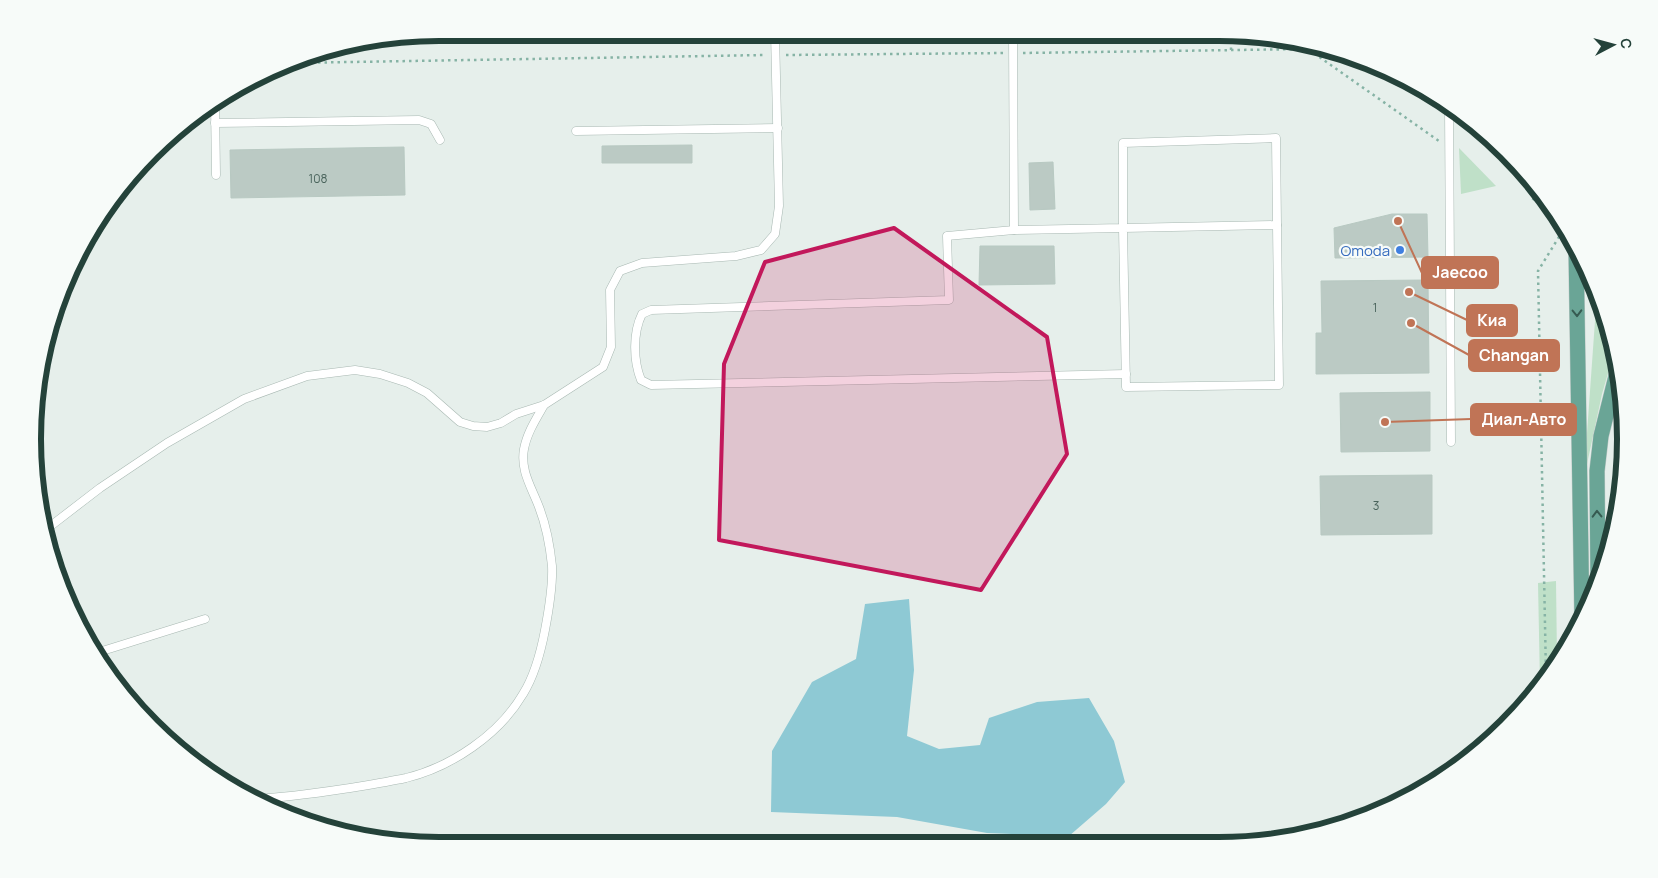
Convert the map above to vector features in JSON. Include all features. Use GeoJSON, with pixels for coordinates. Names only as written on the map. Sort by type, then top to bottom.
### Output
{"type":"FeatureCollection","features":[{"type":"Feature","properties":{"kind":"main road"},"geometry":{"type":"LineString","coordinates":[[1576,264],[1582,601]]}},
{"type":"Feature","properties":{"kind":"main road"},"geometry":{"type":"LineString","coordinates":[[1598,561],[1597,471],[1601,436],[1613,388]]}},
{"type":"Feature","properties":{"kind":"lane"},"geometry":{"type":"LineString","coordinates":[[51,526],[100,488],[167,443],[244,399],[307,376],[355,370],[380,374],[408,383],[427,393],[460,422],[473,426],[487,427],[501,423],[516,414],[544,405],[603,367],[611,346],[610,290],[620,271],[642,264],[736,256],[761,250],[775,234],[779,206],[775,41]]}},
{"type":"Feature","properties":{"kind":"lane"},"geometry":{"type":"LineString","coordinates":[[1013,41],[1014,230]]}},
{"type":"Feature","properties":{"kind":"lane"},"geometry":{"type":"LineString","coordinates":[[215,110],[216,175]]}},
{"type":"Feature","properties":{"kind":"lane"},"geometry":{"type":"LineString","coordinates":[[1449,115],[1451,442]]}},
{"type":"Feature","properties":{"kind":"lane"},"geometry":{"type":"LineString","coordinates":[[215,123],[419,120],[430,124],[440,140]]}},
{"type":"Feature","properties":{"kind":"lane"},"geometry":{"type":"LineString","coordinates":[[576,131],[778,128]]}},
{"type":"Feature","properties":{"kind":"lane"},"geometry":{"type":"LineString","coordinates":[[1276,138],[1277,225],[1279,384],[1126,387],[1123,143],[1276,138]]}},
{"type":"Feature","properties":{"kind":"lane"},"geometry":{"type":"LineString","coordinates":[[1126,374],[651,385],[641,380],[636,367],[637,324],[642,314],[651,310],[949,300],[948,236],[1014,230],[1277,225]]}},
{"type":"Feature","properties":{"kind":"lane"},"geometry":{"type":"LineString","coordinates":[[267,798],[312,794],[360,786],[407,777],[431,769],[456,757],[479,742],[503,720],[523,695],[533,674],[543,642],[550,602],[552,567],[547,535],[540,507],[523,467],[523,450],[528,432],[544,405]]}},
{"type":"Feature","properties":{"kind":"lane"},"geometry":{"type":"LineString","coordinates":[[103,651],[204,619]]}},
{"type":"Feature","properties":{"kind":"path"},"geometry":{"type":"LineString","coordinates":[[1231,50],[1233,42]]}},
{"type":"Feature","properties":{"kind":"path"},"geometry":{"type":"LineString","coordinates":[[1021,53],[1297,49]]}},
{"type":"Feature","properties":{"kind":"path"},"geometry":{"type":"LineString","coordinates":[[786,55],[1006,53]]}},
{"type":"Feature","properties":{"kind":"path"},"geometry":{"type":"LineString","coordinates":[[1314,53],[1450,149]]}},
{"type":"Feature","properties":{"kind":"path"},"geometry":{"type":"LineString","coordinates":[[309,63],[763,55]]}},
{"type":"Feature","properties":{"kind":"path"},"geometry":{"type":"LineString","coordinates":[[1531,193],[1532,198],[1540,204]]}},
{"type":"Feature","properties":{"kind":"path"},"geometry":{"type":"LineString","coordinates":[[1546,666],[1538,271],[1560,235]]}},
{"type":"Feature","properties":{"kind":"highlighted area"},"geometry":{"type":"Polygon","coordinates":[[[894,228],[1047,337],[1067,454],[981,590],[719,540],[724,364],[765,262],[894,228]]]}},
{"type":"Feature","properties":{"kind":"green space"},"geometry":{"type":"Polygon","coordinates":[[[1459,148],[1496,186],[1461,194],[1459,148]]]}},
{"type":"Feature","properties":{"kind":"green space"},"geometry":{"type":"Polygon","coordinates":[[[1596,310],[1610,367],[1587,464],[1585,461],[1596,310]]]}},
{"type":"Feature","properties":{"kind":"green space"},"geometry":{"type":"Polygon","coordinates":[[[1556,581],[1557,648],[1540,674],[1538,583],[1556,581]]]}},
{"type":"Feature","properties":{"kind":"water"},"geometry":{"type":"Polygon","coordinates":[[[909,599],[914,670],[907,736],[939,749],[980,745],[989,718],[1037,702],[1089,698],[1114,741],[1125,782],[1106,804],[1069,836],[987,833],[897,817],[771,812],[772,751],[812,682],[856,659],[865,604],[909,599]]]}},
{"type":"Feature","properties":{"kind":"building"},"geometry":{"type":"Polygon","coordinates":[[[692,145],[692,163],[602,163],[602,146],[692,145]]]}},
{"type":"Feature","properties":{"kind":"building"},"geometry":{"type":"Polygon","coordinates":[[[404,147],[405,195],[231,198],[230,150],[404,147]]]}},
{"type":"Feature","properties":{"kind":"building"},"geometry":{"type":"Polygon","coordinates":[[[1053,162],[1055,209],[1030,210],[1029,163],[1053,162]]]}},
{"type":"Feature","properties":{"kind":"building"},"geometry":{"type":"Polygon","coordinates":[[[1392,214],[1427,214],[1428,257],[1335,258],[1334,228],[1392,214]]]}},
{"type":"Feature","properties":{"kind":"building"},"geometry":{"type":"Polygon","coordinates":[[[980,246],[1054,246],[1055,284],[979,285],[980,246]]]}},
{"type":"Feature","properties":{"kind":"building"},"geometry":{"type":"Polygon","coordinates":[[[1428,280],[1429,373],[1316,374],[1316,333],[1322,333],[1321,281],[1428,280]]]}},
{"type":"Feature","properties":{"kind":"building"},"geometry":{"type":"Polygon","coordinates":[[[1430,392],[1430,451],[1341,452],[1340,393],[1430,392]]]}},
{"type":"Feature","properties":{"kind":"building"},"geometry":{"type":"Polygon","coordinates":[[[1432,475],[1432,534],[1321,535],[1320,476],[1432,475]]]}},
{"type":"Feature","properties":{"kind":"place","name":"Jaecoo"},"geometry":{"type":"Point","coordinates":[1398,221]}},
{"type":"Feature","properties":{"kind":"place","name":"Omoda"},"geometry":{"type":"Point","coordinates":[1400,250]}},
{"type":"Feature","properties":{"kind":"place","name":"Киа"},"geometry":{"type":"Point","coordinates":[1409,292]}},
{"type":"Feature","properties":{"kind":"place","name":"Changan"},"geometry":{"type":"Point","coordinates":[1411,323]}},
{"type":"Feature","properties":{"kind":"place","name":"Диал-Авто"},"geometry":{"type":"Point","coordinates":[1385,422]}}]}
